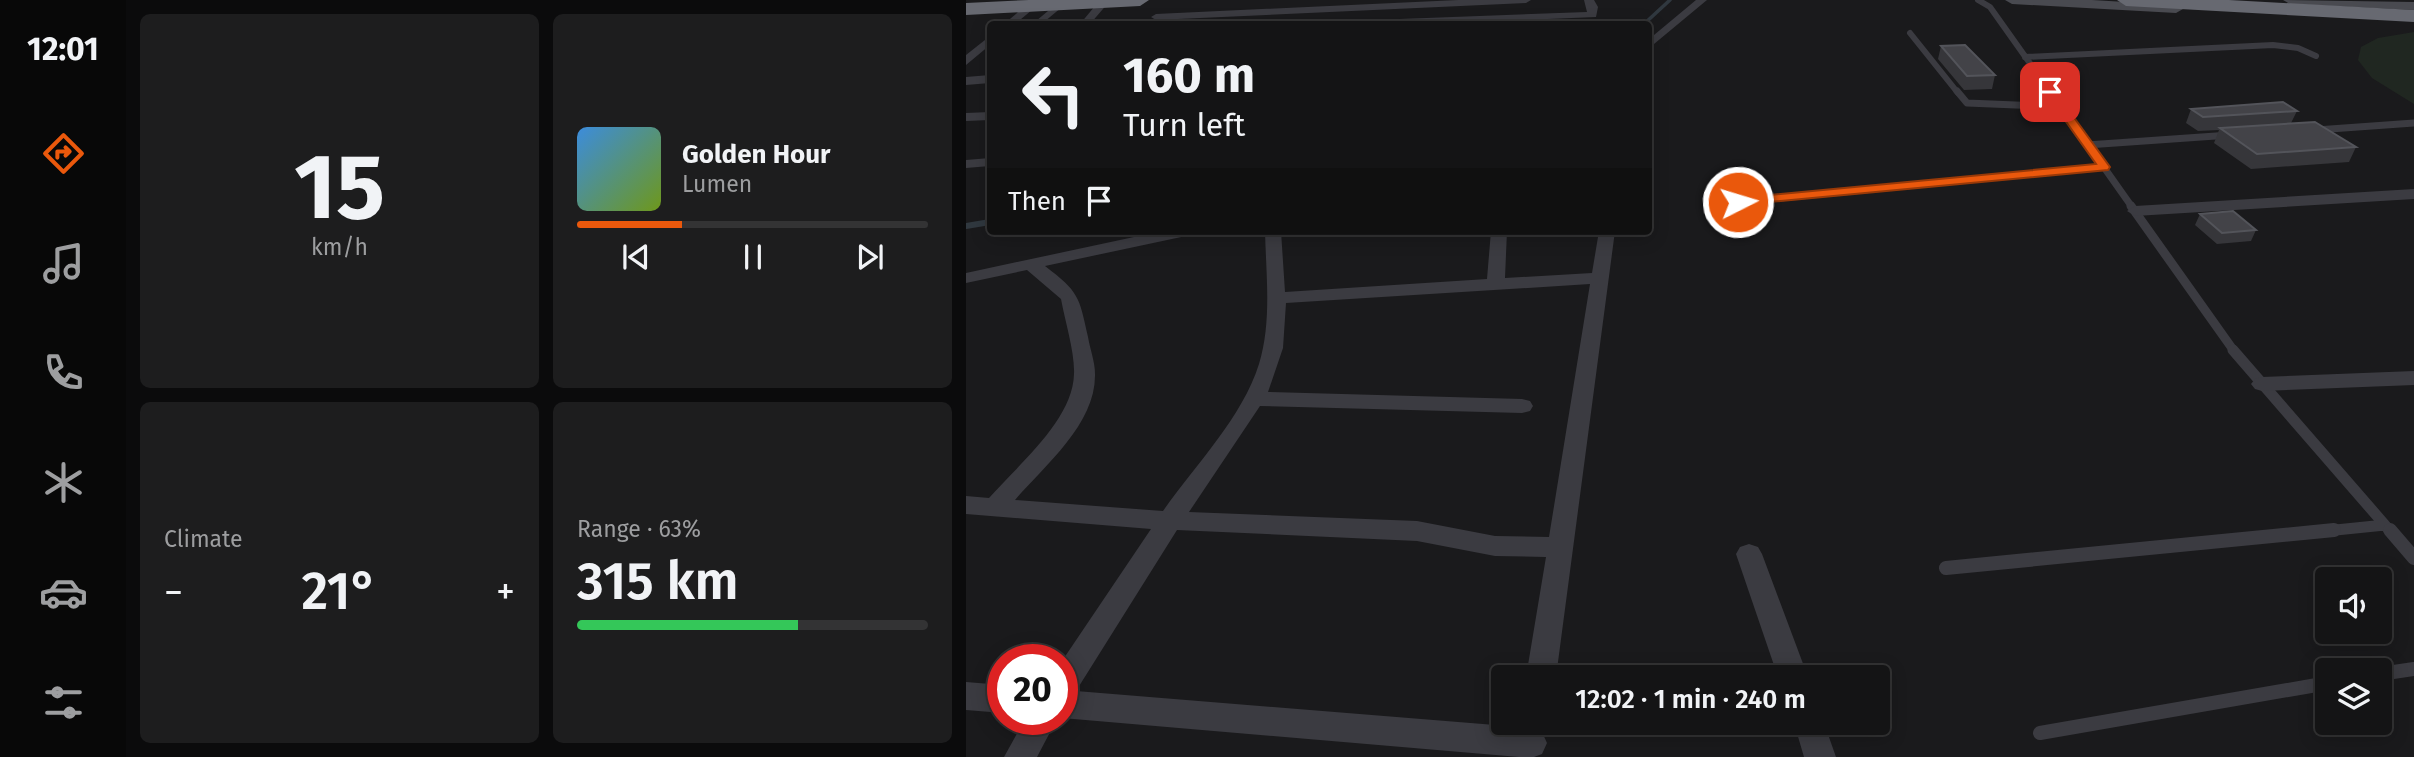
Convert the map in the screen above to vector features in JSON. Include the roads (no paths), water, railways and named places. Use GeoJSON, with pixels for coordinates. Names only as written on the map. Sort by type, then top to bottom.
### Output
{"type":"FeatureCollection","features":[{"type":"Feature","properties":{"kind":"highway"},"geometry":{"type":"LineString","coordinates":[[975,4],[1140,0]]}},
{"type":"Feature","properties":{"kind":"highway"},"geometry":{"type":"LineString","coordinates":[[2126,0],[2414,19]]}},
{"type":"Feature","properties":{"kind":"highway"},"geometry":{"type":"LineString","coordinates":[[2215,0],[2414,8]]}},
{"type":"Feature","properties":{"kind":"highway"},"geometry":{"type":"LineString","coordinates":[[975,4],[1035,15],[1065,2]]}},
{"type":"Feature","properties":{"kind":"street"},"geometry":{"type":"LineString","coordinates":[[1154,21],[1171,0]]}},
{"type":"Feature","properties":{"kind":"street"},"geometry":{"type":"LineString","coordinates":[[1510,20],[1515,0]]}},
{"type":"Feature","properties":{"kind":"street"},"geometry":{"type":"LineString","coordinates":[[1154,21],[1526,0]]}},
{"type":"Feature","properties":{"kind":"street"},"geometry":{"type":"LineString","coordinates":[[1477,21],[1592,20],[1593,7],[1589,0]]}},
{"type":"Feature","properties":{"kind":"street"},"geometry":{"type":"LineString","coordinates":[[1652,43],[1702,0]]}},
{"type":"Feature","properties":{"kind":"street"},"geometry":{"type":"LineString","coordinates":[[2012,0],[2414,19]]}},
{"type":"Feature","properties":{"kind":"street"},"geometry":{"type":"LineString","coordinates":[[2290,0],[2414,8]]}},
{"type":"Feature","properties":{"kind":"street"},"geometry":{"type":"LineString","coordinates":[[1088,21],[1104,2]]}},
{"type":"Feature","properties":{"kind":"street"},"geometry":{"type":"LineString","coordinates":[[1410,21],[1411,5]]}},
{"type":"Feature","properties":{"kind":"street"},"geometry":{"type":"LineString","coordinates":[[1018,21],[1035,15]]}},
{"type":"Feature","properties":{"kind":"street"},"geometry":{"type":"LineString","coordinates":[[966,61],[987,42]]}},
{"type":"Feature","properties":{"kind":"street"},"geometry":{"type":"LineString","coordinates":[[966,81],[987,79]]}},
{"type":"Feature","properties":{"kind":"street"},"geometry":{"type":"LineString","coordinates":[[966,117],[987,116]]}},
{"type":"Feature","properties":{"kind":"street"},"geometry":{"type":"LineString","coordinates":[[966,164],[987,162]]}},
{"type":"Feature","properties":{"kind":"street"},"geometry":{"type":"LineString","coordinates":[[2135,211],[2414,194]]}},
{"type":"Feature","properties":{"kind":"street"},"geometry":{"type":"LineString","coordinates":[[966,278],[1167,235]]}},
{"type":"Feature","properties":{"kind":"street"},"geometry":{"type":"LineString","coordinates":[[1078,662],[1253,399],[1269,365],[1276,298],[1273,235]]}},
{"type":"Feature","properties":{"kind":"street"},"geometry":{"type":"LineString","coordinates":[[1496,284],[1499,235]]}},
{"type":"Feature","properties":{"kind":"street"},"geometry":{"type":"LineString","coordinates":[[1543,665],[1606,235]]}},
{"type":"Feature","properties":{"kind":"street"},"geometry":{"type":"LineString","coordinates":[[994,508],[1072,417],[1082,392],[1084,374],[1070,299],[1063,289],[1030,264]]}},
{"type":"Feature","properties":{"kind":"street"},"geometry":{"type":"LineString","coordinates":[[1276,298],[1600,278]]}},
{"type":"Feature","properties":{"kind":"street"},"geometry":{"type":"LineString","coordinates":[[2262,384],[2414,378]]}},
{"type":"Feature","properties":{"kind":"street"},"geometry":{"type":"LineString","coordinates":[[1253,399],[1522,406]]}},
{"type":"Feature","properties":{"kind":"street"},"geometry":{"type":"LineString","coordinates":[[966,505],[1170,521],[1417,531],[1495,546],[1560,547]]}},
{"type":"Feature","properties":{"kind":"street"},"geometry":{"type":"LineString","coordinates":[[1749,554],[1789,665]]}},
{"type":"Feature","properties":{"kind":"street"},"geometry":{"type":"LineString","coordinates":[[966,696],[987,698]]}},
{"type":"Feature","properties":{"kind":"street"},"geometry":{"type":"LineString","coordinates":[[1078,705],[1532,741]]}},
{"type":"Feature","properties":{"kind":"street"},"geometry":{"type":"LineString","coordinates":[[1020,757],[1033,735]]}},
{"type":"Feature","properties":{"kind":"street"},"geometry":{"type":"LineString","coordinates":[[1813,735],[1820,757]]}},
{"type":"Feature","properties":{"kind":"lane"},"geometry":{"type":"LineString","coordinates":[[1978,0],[1990,7],[2235,352],[2414,558]]}},
{"type":"Feature","properties":{"kind":"lane"},"geometry":{"type":"LineString","coordinates":[[1910,33],[1967,103],[2061,107]]}},
{"type":"Feature","properties":{"kind":"lane"},"geometry":{"type":"LineString","coordinates":[[2025,57],[2273,45],[2298,48],[2316,56]]}},
{"type":"Feature","properties":{"kind":"lane"},"geometry":{"type":"LineString","coordinates":[[2305,131],[2414,123]]}},
{"type":"Feature","properties":{"kind":"lane"},"geometry":{"type":"LineString","coordinates":[[2087,145],[2237,135]]}},
{"type":"Feature","properties":{"kind":"lane"},"geometry":{"type":"LineString","coordinates":[[1738,202],[2104,167]]}},
{"type":"Feature","properties":{"kind":"lane"},"geometry":{"type":"LineString","coordinates":[[1946,569],[2385,525]]}},
{"type":"Feature","properties":{"kind":"lane"},"geometry":{"type":"LineString","coordinates":[[2392,672],[2414,669]]}},
{"type":"Feature","properties":{"kind":"lane"},"geometry":{"type":"LineString","coordinates":[[2040,733],[2315,685]]}},
{"type":"Feature","properties":{"kind":"waterway"},"geometry":{"type":"LineString","coordinates":[[1647,21],[1670,0]]}},
{"type":"Feature","properties":{"kind":"waterway"},"geometry":{"type":"LineString","coordinates":[[966,226],[987,222]]}}]}
